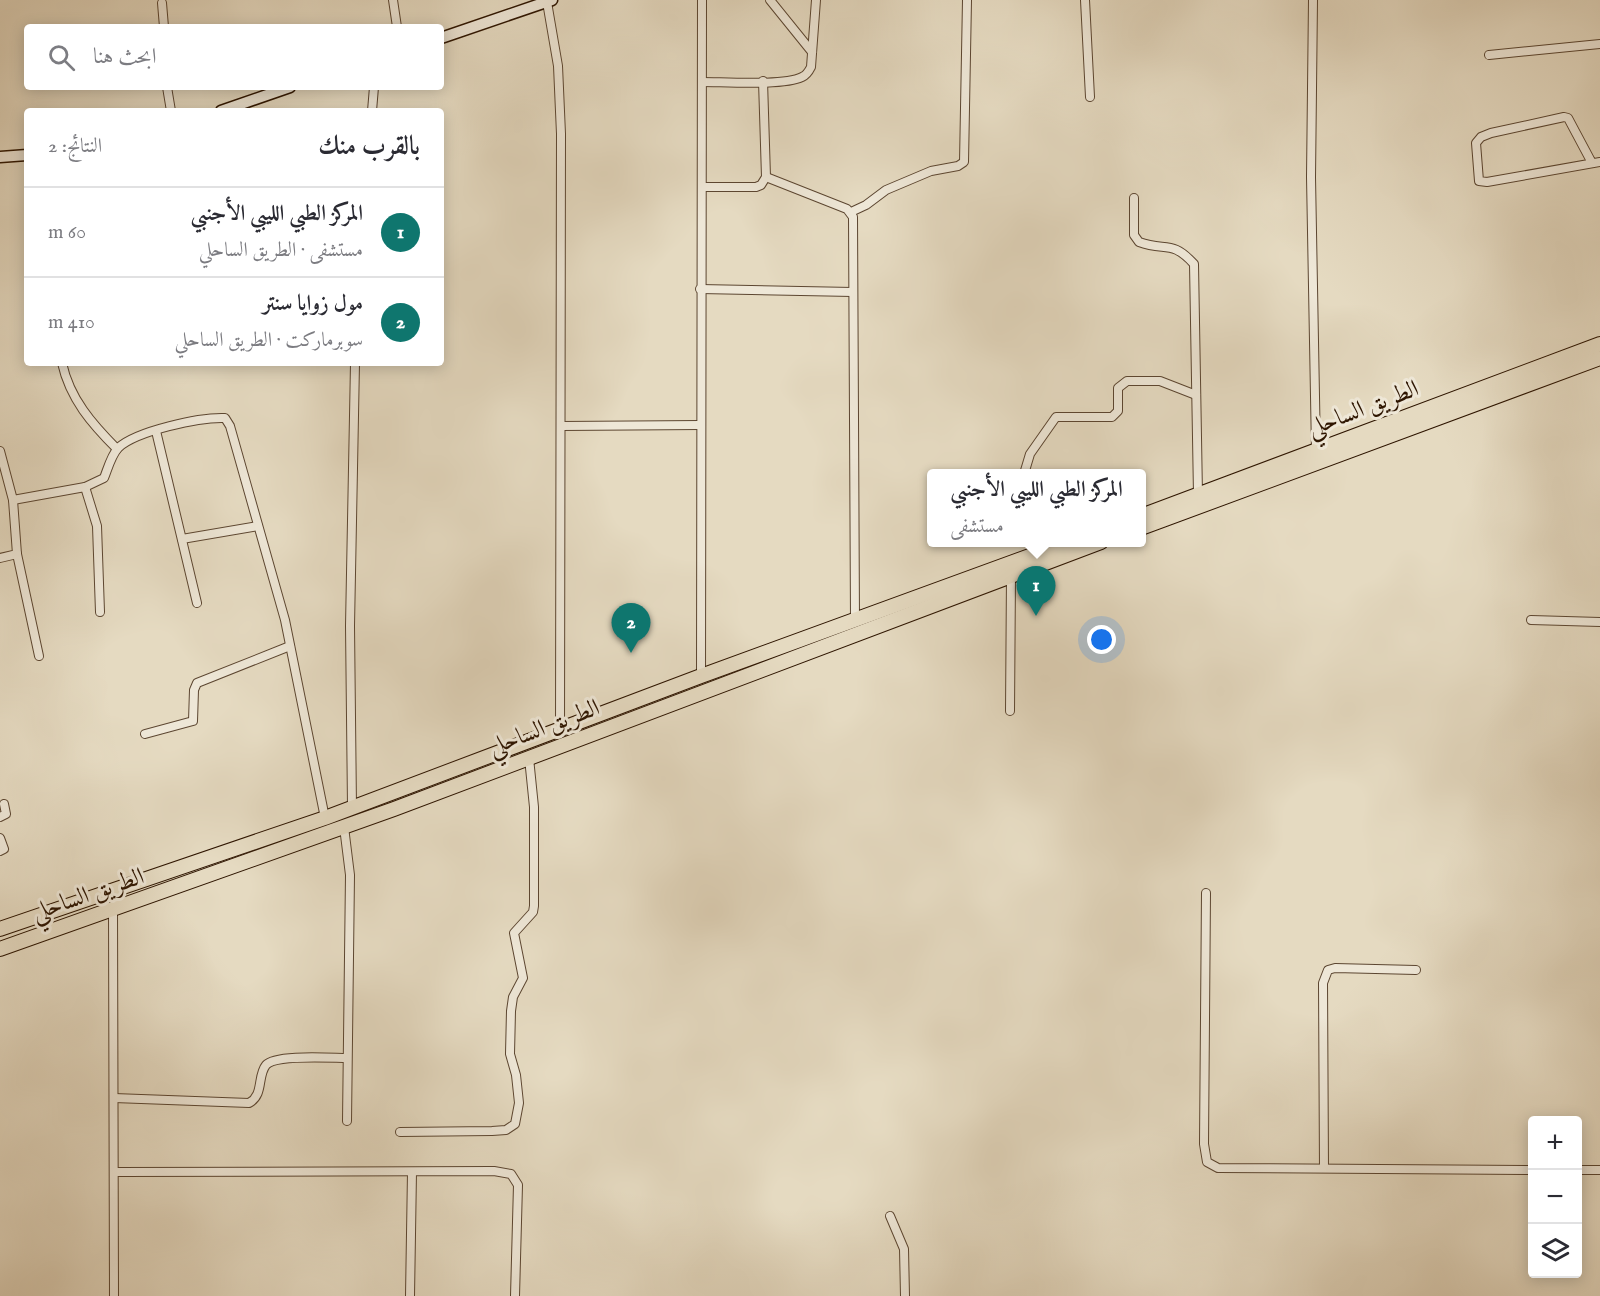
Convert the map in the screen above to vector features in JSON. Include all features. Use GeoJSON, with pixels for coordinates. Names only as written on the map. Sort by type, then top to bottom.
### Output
{"type":"FeatureCollection","features":[{"type":"Feature","properties":{"kind":"highway","name":"الطريق الساحلي"},"geometry":{"type":"LineString","coordinates":[[1146,514],[1600,344]]}},
{"type":"Feature","properties":{"kind":"highway","name":"الطريق الساحلي"},"geometry":{"type":"LineString","coordinates":[[1146,526],[1600,358]]}},
{"type":"Feature","properties":{"kind":"highway","name":"الطريق الساحلي"},"geometry":{"type":"LineString","coordinates":[[0,949],[344,827],[1090,547]]}},
{"type":"Feature","properties":{"kind":"highway","name":"الطريق الساحلي"},"geometry":{"type":"LineString","coordinates":[[0,929],[325,818],[855,620],[1033,548]]}},
{"type":"Feature","properties":{"kind":"street"},"geometry":{"type":"LineString","coordinates":[[393,0],[397,24]]}},
{"type":"Feature","properties":{"kind":"street"},"geometry":{"type":"LineString","coordinates":[[700,676],[702,0]]}},
{"type":"Feature","properties":{"kind":"street"},"geometry":{"type":"LineString","coordinates":[[770,0],[812,52]]}},
{"type":"Feature","properties":{"kind":"street"},"geometry":{"type":"LineString","coordinates":[[702,82],[800,79],[807,74],[811,67],[816,0]]}},
{"type":"Feature","properties":{"kind":"street"},"geometry":{"type":"LineString","coordinates":[[766,177],[851,212],[907,180],[964,162],[967,0]]}},
{"type":"Feature","properties":{"kind":"street"},"geometry":{"type":"LineString","coordinates":[[1085,0],[1090,97]]}},
{"type":"Feature","properties":{"kind":"street"},"geometry":{"type":"LineString","coordinates":[[1313,0],[1311,199],[1316,451]]}},
{"type":"Feature","properties":{"kind":"street"},"geometry":{"type":"LineString","coordinates":[[444,37],[550,1],[558,66],[560,123],[560,730]]}},
{"type":"Feature","properties":{"kind":"street"},"geometry":{"type":"LineString","coordinates":[[162,3],[164,24]]}},
{"type":"Feature","properties":{"kind":"street"},"geometry":{"type":"LineString","coordinates":[[1489,55],[1600,44]]}},
{"type":"Feature","properties":{"kind":"street"},"geometry":{"type":"LineString","coordinates":[[702,187],[756,187],[761,185],[766,177],[764,81]]}},
{"type":"Feature","properties":{"kind":"street"},"geometry":{"type":"LineString","coordinates":[[168,90],[170,108]]}},
{"type":"Feature","properties":{"kind":"street"},"geometry":{"type":"LineString","coordinates":[[230,108],[281,90]]}},
{"type":"Feature","properties":{"kind":"street"},"geometry":{"type":"LineString","coordinates":[[372,108],[374,90]]}},
{"type":"Feature","properties":{"kind":"street"},"geometry":{"type":"LineString","coordinates":[[1564,117],[1568,118],[1596,162],[1487,182],[1479,181],[1476,142],[1480,137],[1491,133],[1564,117]]}},
{"type":"Feature","properties":{"kind":"street"},"geometry":{"type":"LineString","coordinates":[[0,157],[24,154]]}},
{"type":"Feature","properties":{"kind":"street"},"geometry":{"type":"LineString","coordinates":[[1134,198],[1134,235],[1139,242],[1169,246],[1182,251],[1194,264],[1198,495]]}},
{"type":"Feature","properties":{"kind":"street"},"geometry":{"type":"LineString","coordinates":[[851,212],[855,620]]}},
{"type":"Feature","properties":{"kind":"street"},"geometry":{"type":"LineString","coordinates":[[700,289],[853,292]]}},
{"type":"Feature","properties":{"kind":"street"},"geometry":{"type":"LineString","coordinates":[[63,366],[72,392],[80,406],[117,449]]}},
{"type":"Feature","properties":{"kind":"street"},"geometry":{"type":"LineString","coordinates":[[352,807],[350,615],[355,366]]}},
{"type":"Feature","properties":{"kind":"street"},"geometry":{"type":"LineString","coordinates":[[1026,469],[1030,454],[1052,421],[1061,416],[1112,417],[1118,411],[1118,388],[1127,381],[1160,381],[1196,395]]}},
{"type":"Feature","properties":{"kind":"street"},"geometry":{"type":"LineString","coordinates":[[13,500],[85,487],[104,477],[117,449],[156,430],[176,424],[225,418],[230,426],[290,646],[325,818]]}},
{"type":"Feature","properties":{"kind":"street"},"geometry":{"type":"LineString","coordinates":[[561,426],[701,425]]}},
{"type":"Feature","properties":{"kind":"street"},"geometry":{"type":"LineString","coordinates":[[156,430],[197,603]]}},
{"type":"Feature","properties":{"kind":"street"},"geometry":{"type":"LineString","coordinates":[[0,451],[13,500],[17,554],[39,656]]}},
{"type":"Feature","properties":{"kind":"street"},"geometry":{"type":"LineString","coordinates":[[85,487],[97,526],[100,612]]}},
{"type":"Feature","properties":{"kind":"street"},"geometry":{"type":"LineString","coordinates":[[182,538],[258,526]]}},
{"type":"Feature","properties":{"kind":"street"},"geometry":{"type":"LineString","coordinates":[[0,558],[17,554]]}},
{"type":"Feature","properties":{"kind":"street"},"geometry":{"type":"LineString","coordinates":[[1010,711],[1011,576]]}},
{"type":"Feature","properties":{"kind":"street"},"geometry":{"type":"LineString","coordinates":[[1531,620],[1600,622]]}},
{"type":"Feature","properties":{"kind":"street"},"geometry":{"type":"LineString","coordinates":[[145,734],[193,721],[194,690],[197,683],[290,646]]}},
{"type":"Feature","properties":{"kind":"street"},"geometry":{"type":"LineString","coordinates":[[400,1132],[492,1131],[506,1130],[515,1124],[519,1103],[516,1075],[510,1054],[511,1011],[513,997],[523,978],[514,933],[533,912],[534,906],[534,807],[529,758]]}},
{"type":"Feature","properties":{"kind":"street"},"geometry":{"type":"LineString","coordinates":[[0,817],[6,814],[4,804]]}},
{"type":"Feature","properties":{"kind":"street"},"geometry":{"type":"LineString","coordinates":[[344,827],[350,874],[347,1120]]}},
{"type":"Feature","properties":{"kind":"street"},"geometry":{"type":"LineString","coordinates":[[0,838],[4,849],[0,850]]}},
{"type":"Feature","properties":{"kind":"street"},"geometry":{"type":"LineString","coordinates":[[1206,893],[1204,1098],[1207,1162],[1218,1167],[1528,1170]]}},
{"type":"Feature","properties":{"kind":"street"},"geometry":{"type":"LineString","coordinates":[[113,910],[116,1172],[114,1296]]}},
{"type":"Feature","properties":{"kind":"street"},"geometry":{"type":"LineString","coordinates":[[1324,1168],[1323,983],[1328,970],[1335,968],[1416,970]]}},
{"type":"Feature","properties":{"kind":"street"},"geometry":{"type":"LineString","coordinates":[[114,1098],[249,1102],[257,1096],[265,1065],[270,1061],[287,1058],[347,1058]]}},
{"type":"Feature","properties":{"kind":"street"},"geometry":{"type":"LineString","coordinates":[[1582,1170],[1600,1170]]}},
{"type":"Feature","properties":{"kind":"street"},"geometry":{"type":"LineString","coordinates":[[116,1172],[494,1171],[511,1173],[516,1178],[518,1216],[516,1296]]}},
{"type":"Feature","properties":{"kind":"street"},"geometry":{"type":"LineString","coordinates":[[410,1296],[412,1172]]}},
{"type":"Feature","properties":{"kind":"street"},"geometry":{"type":"LineString","coordinates":[[890,1216],[904,1249],[905,1296]]}},
{"type":"Feature","properties":{"kind":"place","name":"المركز الطبي الليبي الأجنبي"},"geometry":{"type":"Point","coordinates":[1036,616]}},
{"type":"Feature","properties":{"kind":"place","name":"مول زوايا سنتر"},"geometry":{"type":"Point","coordinates":[631,653]}}]}
